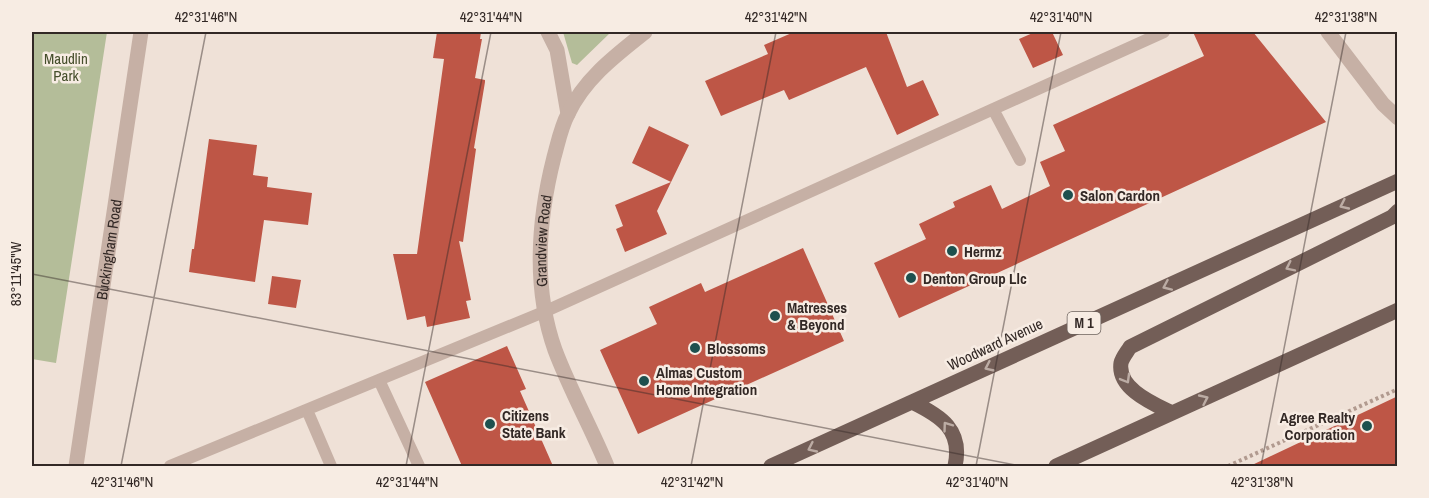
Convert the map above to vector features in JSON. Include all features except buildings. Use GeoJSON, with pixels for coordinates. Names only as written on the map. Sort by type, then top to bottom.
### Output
{"type":"FeatureCollection","features":[{"type":"Feature","properties":{"kind":"main road","name":"Woodward Avenue"},"geometry":{"type":"LineString","coordinates":[[771,466],[1398,181]]}},
{"type":"Feature","properties":{"kind":"main road"},"geometry":{"type":"LineString","coordinates":[[1172,413],[1138,396],[1121,374],[1121,362],[1130,347],[1392,218],[1398,211]]}},
{"type":"Feature","properties":{"kind":"main road"},"geometry":{"type":"LineString","coordinates":[[1056,466],[1398,310]]}},
{"type":"Feature","properties":{"kind":"main road"},"geometry":{"type":"LineString","coordinates":[[912,402],[933,412],[948,425],[954,435],[958,454],[955,466]]}},
{"type":"Feature","properties":{"kind":"street","name":"Buckingham Road"},"geometry":{"type":"LineString","coordinates":[[76,466],[141,32]]}},
{"type":"Feature","properties":{"kind":"street","name":"Grandview Road"},"geometry":{"type":"LineString","coordinates":[[548,32],[557,50],[568,114]]}},
{"type":"Feature","properties":{"kind":"street","name":"Grandview Road"},"geometry":{"type":"LineString","coordinates":[[607,466],[555,349],[546,311],[540,263],[543,209],[548,179],[568,114],[591,79],[610,60],[645,32]]}},
{"type":"Feature","properties":{"kind":"street"},"geometry":{"type":"LineString","coordinates":[[1328,32],[1383,104],[1398,118]]}},
{"type":"Feature","properties":{"kind":"lane"},"geometry":{"type":"LineString","coordinates":[[170,466],[546,311],[1164,32]]}},
{"type":"Feature","properties":{"kind":"lane"},"geometry":{"type":"LineString","coordinates":[[993,109],[1020,160]]}},
{"type":"Feature","properties":{"kind":"lane"},"geometry":{"type":"LineString","coordinates":[[379,380],[419,466]]}},
{"type":"Feature","properties":{"kind":"lane"},"geometry":{"type":"LineString","coordinates":[[307,410],[331,466]]}},
{"type":"Feature","properties":{"kind":"path"},"geometry":{"type":"LineString","coordinates":[[1228,466],[1398,389]]}},
{"type":"Feature","properties":{"kind":"green space","name":"Maudlin Park"},"geometry":{"type":"Polygon","coordinates":[[[32,32],[107,32],[56,363],[32,359],[32,32]]]}},
{"type":"Feature","properties":{"kind":"green space"},"geometry":{"type":"Polygon","coordinates":[[[563,32],[611,32],[577,65],[572,63],[563,32]]]}},
{"type":"Feature","properties":{"kind":"place","name":"Salon Cardon"},"geometry":{"type":"Point","coordinates":[1068,195]}},
{"type":"Feature","properties":{"kind":"place","name":"Hermz"},"geometry":{"type":"Point","coordinates":[952,251]}},
{"type":"Feature","properties":{"kind":"place","name":"Denton Group Llc"},"geometry":{"type":"Point","coordinates":[911,278]}},
{"type":"Feature","properties":{"kind":"place","name":"Matresses & Beyond"},"geometry":{"type":"Point","coordinates":[775,316]}},
{"type":"Feature","properties":{"kind":"place","name":"Blossoms"},"geometry":{"type":"Point","coordinates":[695,348]}},
{"type":"Feature","properties":{"kind":"place","name":"Almas Custom Home Integration"},"geometry":{"type":"Point","coordinates":[644,381]}},
{"type":"Feature","properties":{"kind":"place","name":"Citizens State Bank"},"geometry":{"type":"Point","coordinates":[490,424]}},
{"type":"Feature","properties":{"kind":"place","name":"Agree Realty Corporation"},"geometry":{"type":"Point","coordinates":[1367,426]}}]}
